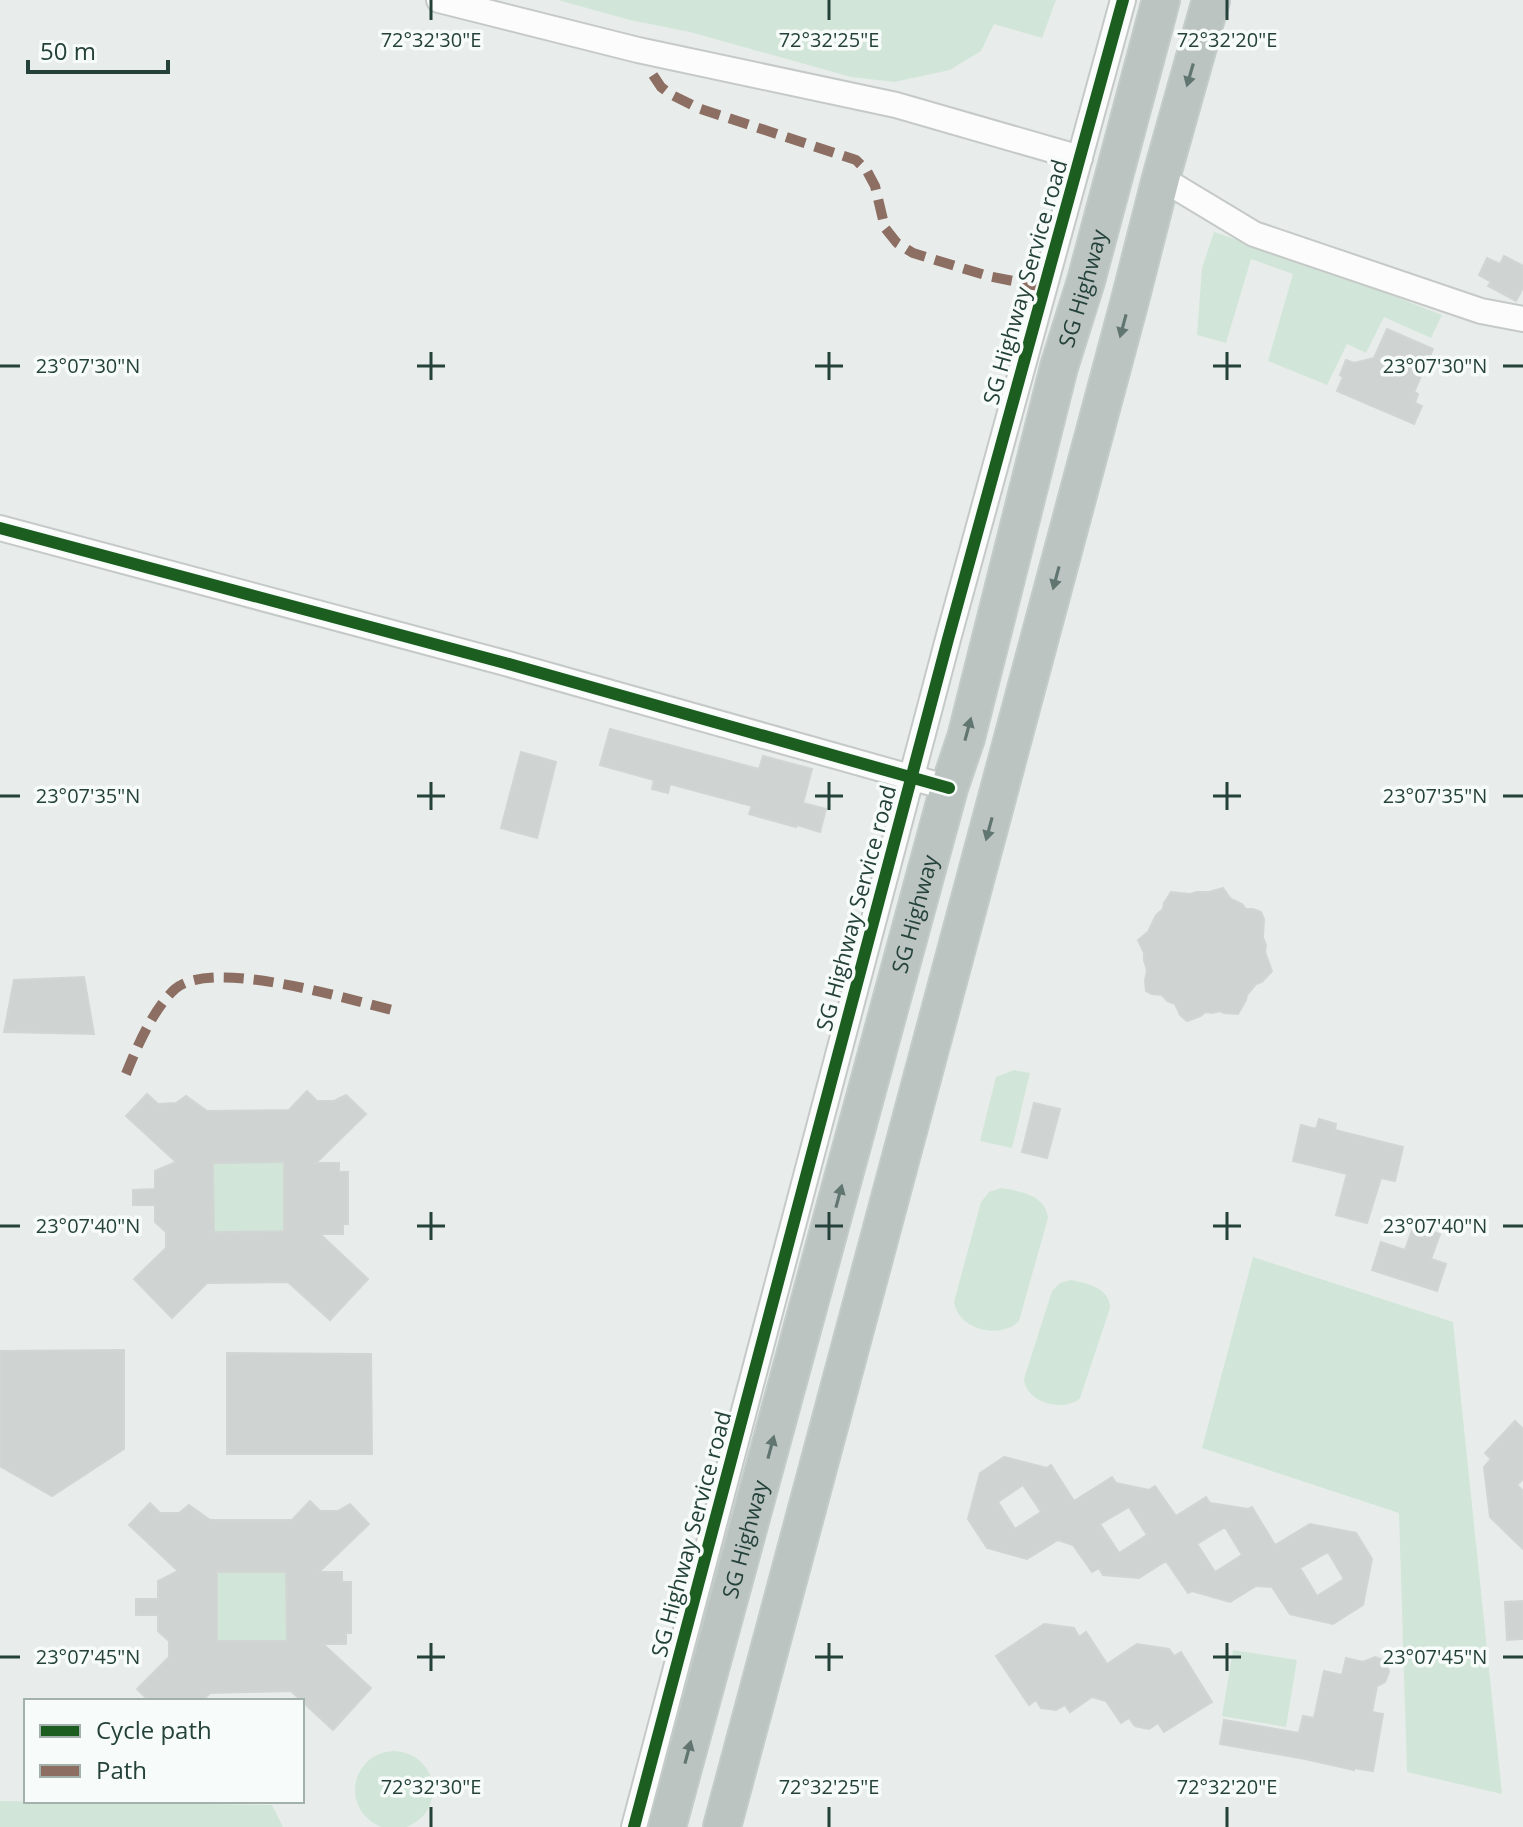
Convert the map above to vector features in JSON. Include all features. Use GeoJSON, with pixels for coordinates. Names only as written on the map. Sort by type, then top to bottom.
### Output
{"type":"FeatureCollection","features":[{"type":"Feature","properties":{"kind":"highway","name":"SG Highway"},"geometry":{"type":"LineString","coordinates":[[667,1827],[949,788],[966,738],[1056,382],[1161,0]]}},
{"type":"Feature","properties":{"kind":"highway"},"geometry":{"type":"LineString","coordinates":[[722,1827],[1211,0]]}},
{"type":"Feature","properties":{"kind":"street"},"geometry":{"type":"LineString","coordinates":[[439,0],[638,50],[896,105],[1080,158]]}},
{"type":"Feature","properties":{"kind":"street","name":"SG Highway Service road"},"geometry":{"type":"LineString","coordinates":[[634,1827],[912,777],[1123,0]]}},
{"type":"Feature","properties":{"kind":"street"},"geometry":{"type":"LineString","coordinates":[[1161,178],[1254,234],[1481,311],[1523,319]]}},
{"type":"Feature","properties":{"kind":"street"},"geometry":{"type":"LineString","coordinates":[[0,528],[505,663],[949,788]]}},
{"type":"Feature","properties":{"kind":"green space"},"geometry":{"type":"Polygon","coordinates":[[[558,0],[1056,0],[1042,38],[994,24],[981,51],[950,70],[894,82],[851,77],[690,32],[630,20],[558,0]]]}},
{"type":"Feature","properties":{"kind":"green space"},"geometry":{"type":"Polygon","coordinates":[[[1214,232],[1324,269],[1442,315],[1431,338],[1384,317],[1366,353],[1347,344],[1327,385],[1268,361],[1293,274],[1251,259],[1226,343],[1197,335],[1202,268],[1214,232]]]}},
{"type":"Feature","properties":{"kind":"green space"},"geometry":{"type":"Polygon","coordinates":[[[1014,1070],[1030,1073],[1012,1148],[980,1141],[996,1077],[1014,1070]]]}},
{"type":"Feature","properties":{"kind":"green space"},"geometry":{"type":"Polygon","coordinates":[[[284,1162],[284,1231],[214,1232],[213,1163],[284,1162]]]}},
{"type":"Feature","properties":{"kind":"green space"},"geometry":{"type":"Polygon","coordinates":[[[1001,1188],[1037,1199],[1048,1218],[1019,1321],[1011,1327],[992,1331],[963,1319],[954,1302],[981,1202],[989,1192],[1001,1188]]]}},
{"type":"Feature","properties":{"kind":"green space"},"geometry":{"type":"Polygon","coordinates":[[[1253,1257],[1453,1322],[1502,1794],[1407,1772],[1399,1513],[1202,1448],[1253,1257]]]}},
{"type":"Feature","properties":{"kind":"green space"},"geometry":{"type":"Polygon","coordinates":[[[1070,1280],[1102,1291],[1110,1308],[1080,1398],[1065,1405],[1056,1405],[1038,1400],[1026,1387],[1024,1379],[1052,1291],[1060,1283],[1070,1280]]]}},
{"type":"Feature","properties":{"kind":"green space"},"geometry":{"type":"Polygon","coordinates":[[[217,1572],[287,1572],[287,1641],[217,1641],[217,1572]]]}},
{"type":"Feature","properties":{"kind":"green space"},"geometry":{"type":"Polygon","coordinates":[[[1233,1650],[1297,1660],[1286,1727],[1222,1716],[1233,1650]]]}},
{"type":"Feature","properties":{"kind":"green space"},"geometry":{"type":"Polygon","coordinates":[[[386,1752],[402,1752],[416,1758],[426,1768],[432,1782],[432,1798],[426,1812],[416,1822],[402,1828],[386,1828],[372,1822],[362,1812],[356,1798],[356,1782],[362,1768],[372,1758],[386,1752]]]}},
{"type":"Feature","properties":{"kind":"green space"},"geometry":{"type":"Polygon","coordinates":[[[0,1801],[272,1805],[283,1827],[0,1827],[0,1801]]]}},
{"type":"Feature","properties":{"kind":"building"},"geometry":{"type":"Polygon","coordinates":[[[1504,256],[1523,266],[1523,288],[1516,301],[1488,286],[1491,282],[1479,275],[1487,258],[1500,264],[1504,256]]]}},
{"type":"Feature","properties":{"kind":"building"},"geometry":{"type":"Polygon","coordinates":[[[1387,329],[1433,349],[1414,392],[1418,394],[1415,403],[1422,406],[1414,424],[1337,391],[1346,360],[1354,363],[1374,358],[1387,329]]]}},
{"type":"Feature","properties":{"kind":"building"},"geometry":{"type":"Polygon","coordinates":[[[610,729],[759,769],[763,756],[812,769],[803,803],[826,809],[820,832],[749,814],[752,806],[670,784],[668,793],[652,789],[654,780],[600,765],[610,729]]]}},
{"type":"Feature","properties":{"kind":"building"},"geometry":{"type":"Polygon","coordinates":[[[521,752],[556,762],[537,838],[501,828],[521,752]]]}},
{"type":"Feature","properties":{"kind":"building"},"geometry":{"type":"Polygon","coordinates":[[[1223,888],[1231,899],[1246,909],[1261,912],[1265,952],[1272,971],[1247,995],[1238,1014],[1205,1012],[1187,1021],[1175,1004],[1162,995],[1146,991],[1147,970],[1138,940],[1148,932],[1171,892],[1190,894],[1223,888]]]}},
{"type":"Feature","properties":{"kind":"building"},"geometry":{"type":"Polygon","coordinates":[[[84,977],[94,1034],[4,1032],[14,980],[84,977]]]}},
{"type":"Feature","properties":{"kind":"building"},"geometry":{"type":"Polygon","coordinates":[[[307,1091],[317,1101],[334,1101],[346,1095],[366,1114],[316,1163],[339,1163],[339,1172],[348,1172],[348,1224],[343,1224],[343,1234],[320,1234],[368,1279],[330,1320],[288,1282],[207,1283],[172,1318],[134,1279],[166,1248],[166,1232],[155,1222],[155,1205],[133,1205],[133,1190],[155,1189],[155,1171],[176,1162],[126,1116],[147,1094],[158,1104],[176,1103],[186,1096],[207,1111],[289,1110],[307,1091]],[[284,1162],[213,1163],[214,1232],[284,1231],[284,1162]]]}},
{"type":"Feature","properties":{"kind":"building"},"geometry":{"type":"Polygon","coordinates":[[[1034,1103],[1060,1109],[1047,1158],[1022,1152],[1034,1103]]]}},
{"type":"Feature","properties":{"kind":"building"},"geometry":{"type":"Polygon","coordinates":[[[1319,1119],[1336,1124],[1335,1130],[1403,1147],[1395,1181],[1381,1178],[1367,1223],[1336,1215],[1347,1174],[1293,1161],[1301,1125],[1316,1129],[1319,1119]]]}},
{"type":"Feature","properties":{"kind":"building"},"geometry":{"type":"Polygon","coordinates":[[[1414,1225],[1440,1234],[1431,1259],[1446,1264],[1437,1291],[1372,1270],[1381,1242],[1405,1250],[1414,1225]]]}},
{"type":"Feature","properties":{"kind":"building"},"geometry":{"type":"Polygon","coordinates":[[[124,1350],[124,1449],[52,1496],[0,1466],[0,1351],[124,1350]]]}},
{"type":"Feature","properties":{"kind":"building"},"geometry":{"type":"Polygon","coordinates":[[[227,1353],[371,1354],[372,1454],[227,1454],[227,1353]]]}},
{"type":"Feature","properties":{"kind":"building"},"geometry":{"type":"Polygon","coordinates":[[[1515,1421],[1523,1429],[1523,1479],[1517,1485],[1523,1491],[1523,1549],[1490,1517],[1484,1467],[1491,1459],[1485,1453],[1515,1421]]]}},
{"type":"Feature","properties":{"kind":"building"},"geometry":{"type":"Polygon","coordinates":[[[1004,1457],[1047,1468],[1051,1465],[1074,1501],[1112,1477],[1116,1483],[1149,1490],[1155,1486],[1176,1516],[1206,1497],[1210,1503],[1252,1507],[1275,1545],[1310,1524],[1356,1533],[1372,1559],[1363,1605],[1333,1624],[1290,1614],[1272,1587],[1256,1586],[1230,1602],[1192,1591],[1188,1593],[1166,1561],[1139,1578],[1103,1575],[1099,1568],[1092,1572],[1073,1545],[1058,1540],[1027,1559],[987,1548],[968,1519],[980,1473],[1004,1457]],[[1023,1485],[998,1502],[1015,1529],[1041,1512],[1023,1485]],[[1129,1507],[1100,1524],[1119,1553],[1147,1535],[1129,1507]],[[1225,1527],[1197,1544],[1215,1572],[1242,1555],[1225,1527]],[[1328,1552],[1300,1568],[1317,1596],[1344,1579],[1328,1552]]]}},
{"type":"Feature","properties":{"kind":"building"},"geometry":{"type":"Polygon","coordinates":[[[310,1501],[320,1511],[338,1511],[350,1504],[369,1524],[319,1572],[342,1572],[342,1582],[351,1582],[351,1633],[346,1633],[346,1644],[323,1644],[371,1688],[333,1730],[304,1703],[304,1699],[291,1691],[210,1693],[204,1699],[147,1699],[137,1689],[169,1657],[169,1641],[158,1631],[158,1615],[136,1615],[136,1599],[158,1599],[158,1581],[178,1571],[129,1525],[150,1503],[160,1513],[179,1513],[189,1505],[210,1520],[292,1520],[310,1501]],[[217,1572],[217,1641],[287,1641],[286,1572],[217,1572]]]}},
{"type":"Feature","properties":{"kind":"building"},"geometry":{"type":"Polygon","coordinates":[[[1523,1601],[1523,1639],[1507,1640],[1505,1602],[1523,1601]]]}},
{"type":"Feature","properties":{"kind":"building"},"geometry":{"type":"Polygon","coordinates":[[[1044,1624],[1074,1628],[1079,1637],[1086,1632],[1107,1664],[1137,1644],[1169,1649],[1174,1656],[1181,1652],[1212,1702],[1164,1732],[1158,1723],[1149,1729],[1135,1726],[1129,1718],[1121,1723],[1106,1701],[1092,1697],[1070,1712],[1065,1705],[1056,1710],[1041,1708],[1036,1700],[1029,1705],[996,1656],[1044,1624]]]}},
{"type":"Feature","properties":{"kind":"building"},"geometry":{"type":"Polygon","coordinates":[[[1375,1657],[1386,1661],[1389,1672],[1385,1682],[1377,1686],[1372,1712],[1383,1714],[1373,1771],[1220,1744],[1224,1720],[1299,1733],[1303,1716],[1314,1718],[1324,1671],[1342,1675],[1346,1658],[1363,1662],[1375,1657]]]}},
{"type":"Feature","properties":{"kind":"marked path"},"geometry":{"type":"LineString","coordinates":[[653,75],[670,94],[698,108],[856,160],[875,186],[885,228],[897,243],[913,253],[988,276],[1043,287]]}},
{"type":"Feature","properties":{"kind":"marked path"},"geometry":{"type":"LineString","coordinates":[[126,1074],[153,1018],[167,997],[193,980],[219,977],[282,984],[396,1011]]}},
{"type":"Feature","properties":{"kind":"cycle path"},"geometry":{"type":"LineString","coordinates":[[634,1827],[948,639],[1123,0]]}},
{"type":"Feature","properties":{"kind":"cycle path"},"geometry":{"type":"LineString","coordinates":[[0,528],[505,663],[949,788]]}}]}
